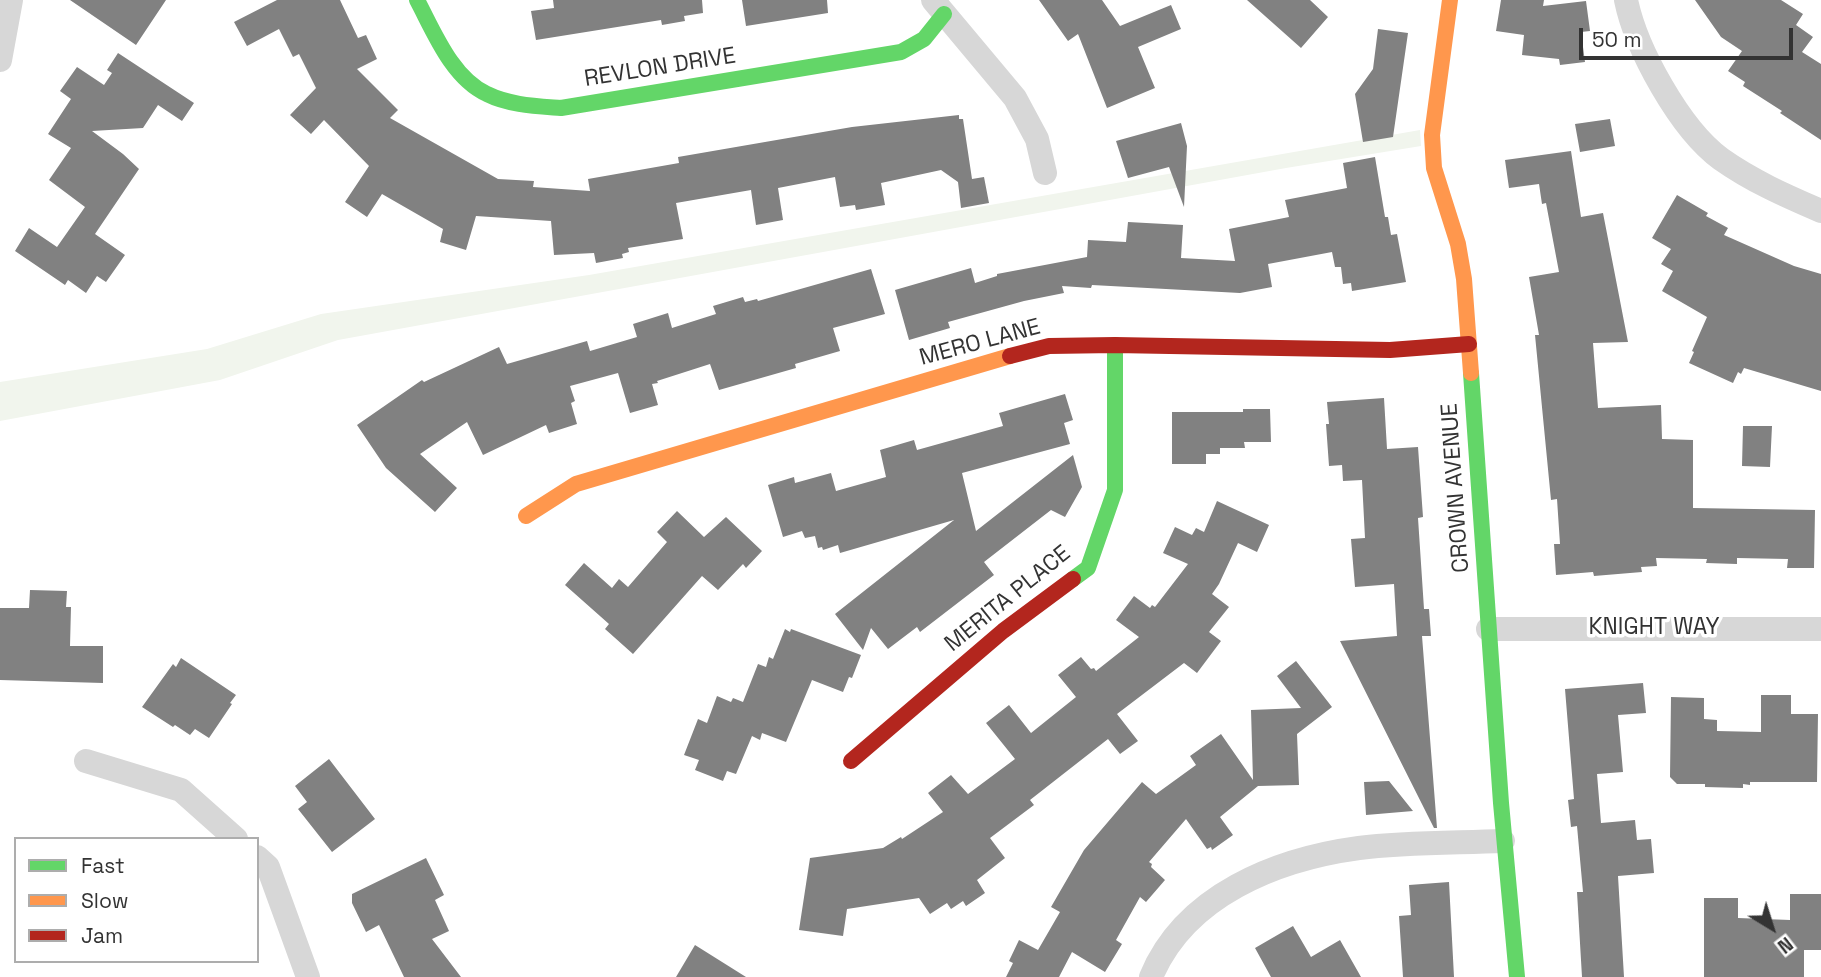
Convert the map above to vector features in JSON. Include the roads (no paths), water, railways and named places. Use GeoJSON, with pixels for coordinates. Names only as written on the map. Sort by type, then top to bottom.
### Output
{"type":"FeatureCollection","features":[{"type":"Feature","properties":{"kind":"street"},"geometry":{"type":"LineString","coordinates":[[0,60],[11,0]]}},
{"type":"Feature","properties":{"kind":"street","name":"REVLON DRIVE"},"geometry":{"type":"LineString","coordinates":[[417,0],[466,80],[484,94],[523,104],[561,108],[901,52],[924,39],[938,7]]}},
{"type":"Feature","properties":{"kind":"street","name":"CROWN AVENUE"},"geometry":{"type":"LineString","coordinates":[[1450,0],[1432,135],[1434,169],[1458,244],[1462,267],[1503,841],[1517,977]]}},
{"type":"Feature","properties":{"kind":"street"},"geometry":{"type":"LineString","coordinates":[[1626,0],[1629,15],[1652,67],[1686,124],[1720,158],[1773,191],[1821,211]]}},
{"type":"Feature","properties":{"kind":"street"},"geometry":{"type":"LineString","coordinates":[[938,7],[1015,98],[1037,139],[1045,173]]}},
{"type":"Feature","properties":{"kind":"street","name":"MERO LANE"},"geometry":{"type":"LineString","coordinates":[[526,516],[576,484],[996,359],[1049,346],[1390,350],[1469,344]]}},
{"type":"Feature","properties":{"kind":"street","name":"MERITA PLACE"},"geometry":{"type":"LineString","coordinates":[[851,761],[1003,631],[1088,568],[1115,490],[1115,345]]}},
{"type":"Feature","properties":{"kind":"street","name":"KNIGHT WAY"},"geometry":{"type":"LineString","coordinates":[[1488,629],[1821,629]]}},
{"type":"Feature","properties":{"kind":"street"},"geometry":{"type":"LineString","coordinates":[[86,761],[181,790],[234,837]]}},
{"type":"Feature","properties":{"kind":"street"},"geometry":{"type":"LineString","coordinates":[[1151,977],[1175,937],[1203,907],[1252,877],[1300,861],[1359,848],[1503,841]]}},
{"type":"Feature","properties":{"kind":"street"},"geometry":{"type":"LineString","coordinates":[[259,859],[268,867],[308,977]]}}]}
